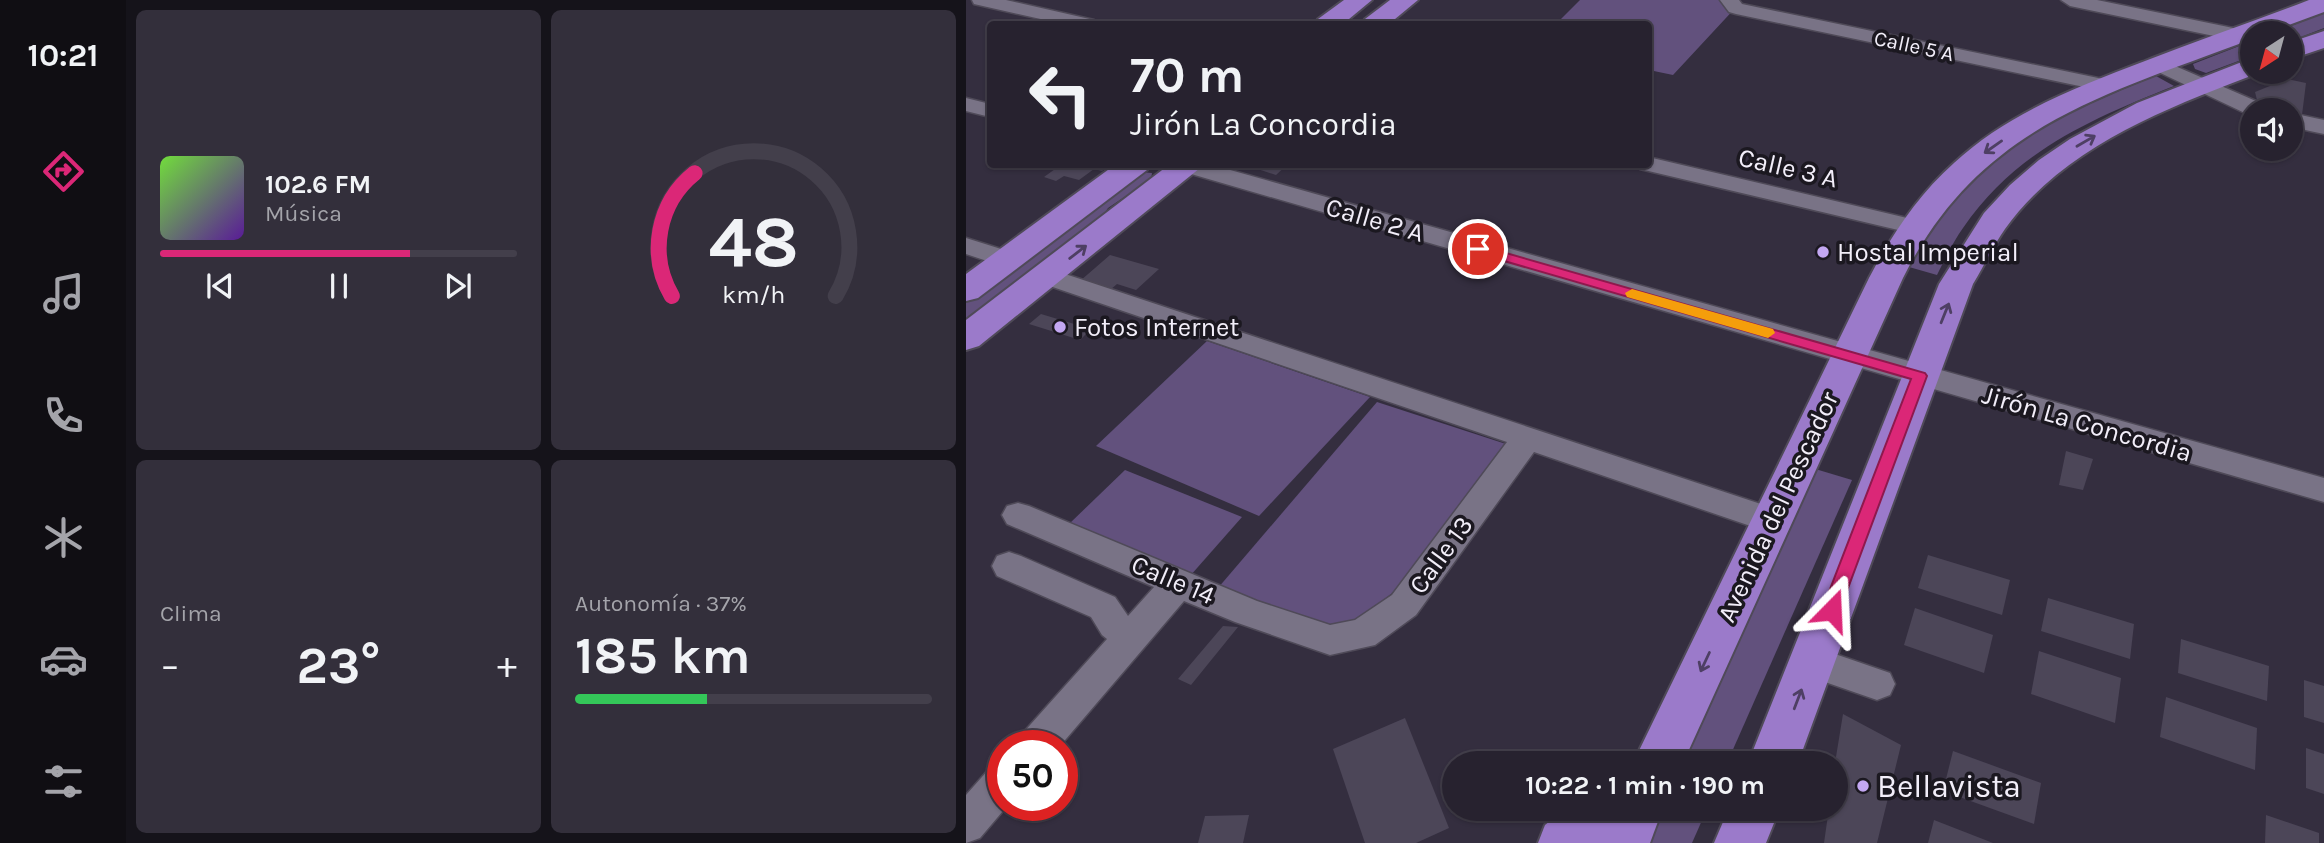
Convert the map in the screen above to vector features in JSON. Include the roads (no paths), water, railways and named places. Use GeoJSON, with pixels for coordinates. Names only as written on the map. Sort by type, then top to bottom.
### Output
{"type":"FeatureCollection","features":[{"type":"Feature","properties":{"kind":"main road"},"geometry":{"type":"LineString","coordinates":[[1331,21],[1360,0]]}},
{"type":"Feature","properties":{"kind":"main road"},"geometry":{"type":"LineString","coordinates":[[1378,21],[1406,0]]}},
{"type":"Feature","properties":{"kind":"main road","name":"Avenida del Pescador"},"geometry":{"type":"LineString","coordinates":[[1664,751],[1903,244],[1964,169],[1992,147],[2037,119],[2103,85],[2324,2]]}},
{"type":"Feature","properties":{"kind":"main road"},"geometry":{"type":"LineString","coordinates":[[2303,47],[2324,39]]}},
{"type":"Feature","properties":{"kind":"main road"},"geometry":{"type":"LineString","coordinates":[[1778,751],[1956,284],[1993,222],[2018,194],[2056,159],[2086,140],[2140,111],[2240,71]]}},
{"type":"Feature","properties":{"kind":"main road"},"geometry":{"type":"LineString","coordinates":[[966,290],[1131,168]]}},
{"type":"Feature","properties":{"kind":"main road"},"geometry":{"type":"LineString","coordinates":[[966,338],[1183,168]]}},
{"type":"Feature","properties":{"kind":"main road"},"geometry":{"type":"LineString","coordinates":[[1564,843],[1591,821]]}},
{"type":"Feature","properties":{"kind":"main road"},"geometry":{"type":"LineString","coordinates":[[1624,843],[1633,821]]}},
{"type":"Feature","properties":{"kind":"main road"},"geometry":{"type":"LineString","coordinates":[[1740,843],[1749,821]]}},
{"type":"Feature","properties":{"kind":"main road"},"geometry":{"type":"LineString","coordinates":[[1764,843],[1765,821]]}},
{"type":"Feature","properties":{"kind":"street"},"geometry":{"type":"LineString","coordinates":[[981,0],[1074,21]]}},
{"type":"Feature","properties":{"kind":"street","name":"Calle 5 A"},"geometry":{"type":"LineString","coordinates":[[1728,0],[1736,8],[2103,85]]}},
{"type":"Feature","properties":{"kind":"street"},"geometry":{"type":"LineString","coordinates":[[2070,0],[2238,36]]}},
{"type":"Feature","properties":{"kind":"street"},"geometry":{"type":"LineString","coordinates":[[2207,13],[2238,36]]}},
{"type":"Feature","properties":{"kind":"street"},"geometry":{"type":"LineString","coordinates":[[2159,65],[2240,103]]}},
{"type":"Feature","properties":{"kind":"street"},"geometry":{"type":"LineString","coordinates":[[966,104],[987,110]]}},
{"type":"Feature","properties":{"kind":"street"},"geometry":{"type":"LineString","coordinates":[[2303,123],[2324,127]]}},
{"type":"Feature","properties":{"kind":"street","name":"Calle 3 A"},"geometry":{"type":"LineString","coordinates":[[1652,165],[1915,226]]}},
{"type":"Feature","properties":{"kind":"street","name":"Calle 2 A"},"geometry":{"type":"LineString","coordinates":[[1197,168],[1850,357]]}},
{"type":"Feature","properties":{"kind":"street"},"geometry":{"type":"LineString","coordinates":[[966,246],[1008,260]]}},
{"type":"Feature","properties":{"kind":"street"},"geometry":{"type":"LineString","coordinates":[[1047,276],[1771,520]]}},
{"type":"Feature","properties":{"kind":"street","name":"Jirón La Concordia"},"geometry":{"type":"LineString","coordinates":[[1850,357],[2324,490]]}},
{"type":"Feature","properties":{"kind":"street","name":"Calle 13"},"geometry":{"type":"LineString","coordinates":[[1330,640],[1363,634],[1404,605],[1527,438]]}},
{"type":"Feature","properties":{"kind":"street","name":"Calle 14"},"geometry":{"type":"LineString","coordinates":[[1018,515],[1248,612],[1330,640]]}},
{"type":"Feature","properties":{"kind":"street"},"geometry":{"type":"LineString","coordinates":[[1009,566],[1103,607],[1114,625],[1132,636]]}},
{"type":"Feature","properties":{"kind":"street"},"geometry":{"type":"LineString","coordinates":[[1049,730],[1179,583]]}},
{"type":"Feature","properties":{"kind":"street"},"geometry":{"type":"LineString","coordinates":[[1812,662],[1877,684]]}},
{"type":"Feature","properties":{"kind":"street"},"geometry":{"type":"LineString","coordinates":[[966,824],[987,800]]}},
{"type":"Feature","properties":{"kind":"place","name":"Hostal Imperial"},"geometry":{"type":"Point","coordinates":[1823,252]}},
{"type":"Feature","properties":{"kind":"place","name":"Fotos Internet"},"geometry":{"type":"Point","coordinates":[1060,327]}},
{"type":"Feature","properties":{"kind":"place","name":"Bellavista"},"geometry":{"type":"Point","coordinates":[1863,786]}}]}
